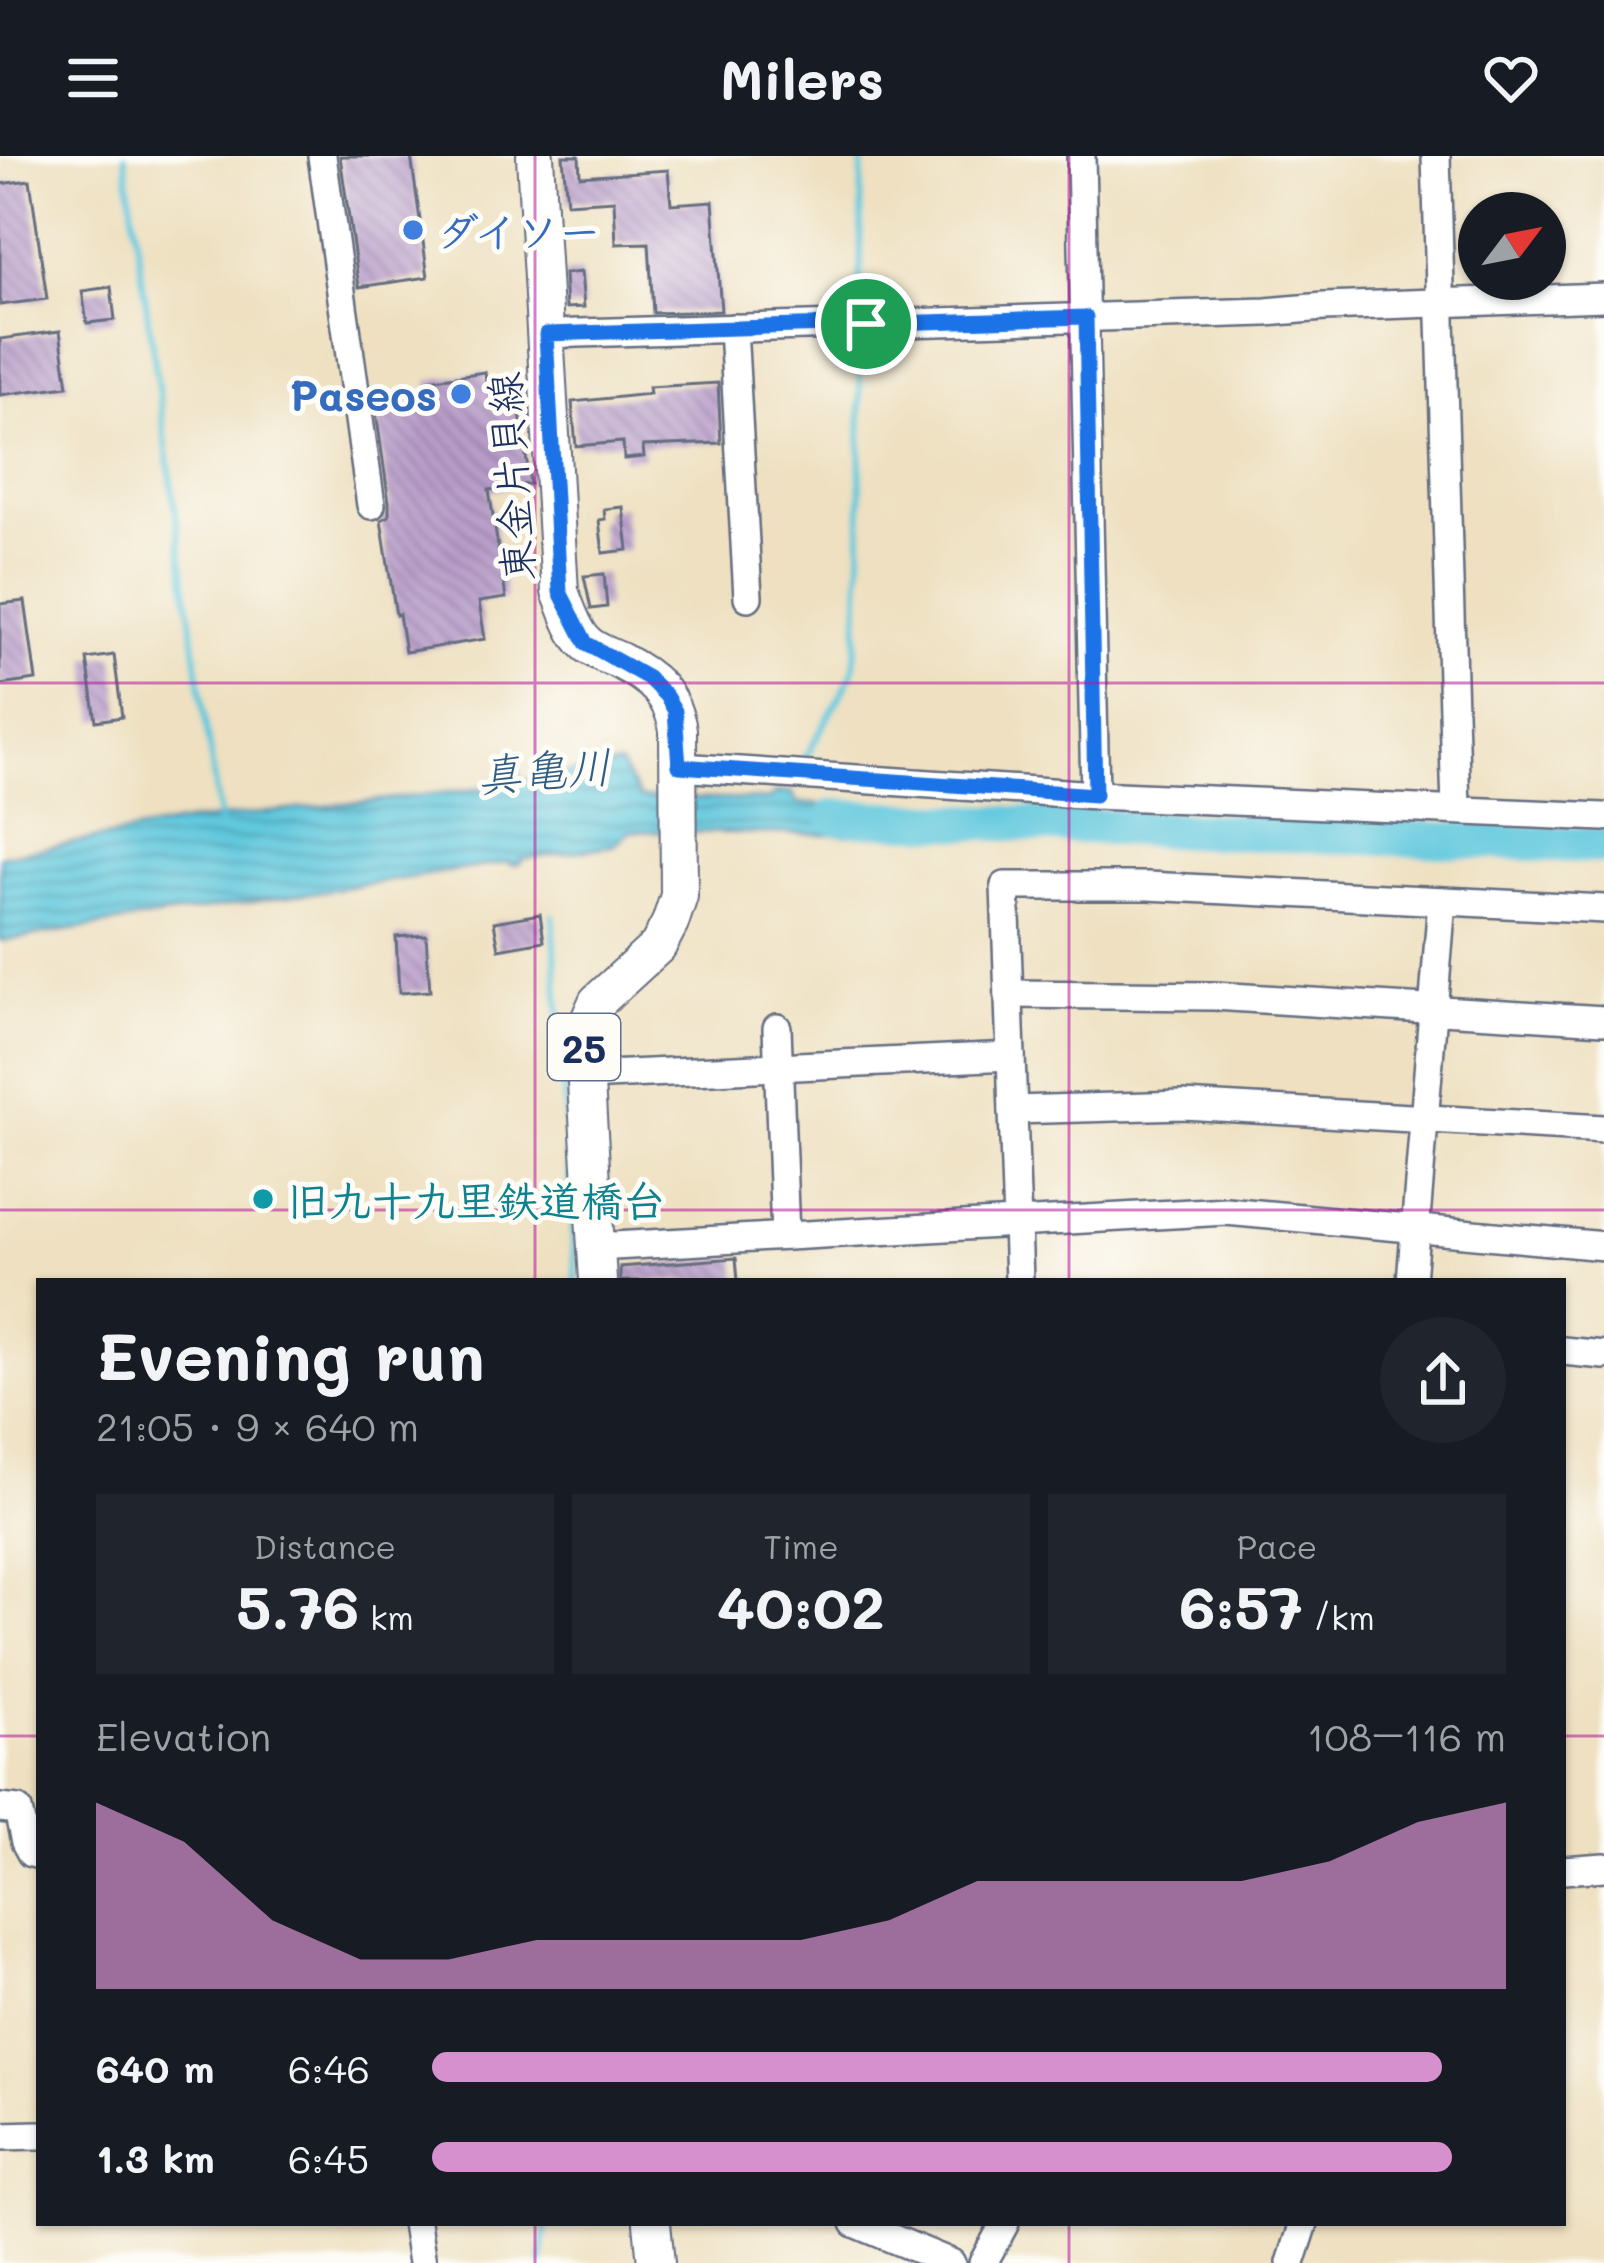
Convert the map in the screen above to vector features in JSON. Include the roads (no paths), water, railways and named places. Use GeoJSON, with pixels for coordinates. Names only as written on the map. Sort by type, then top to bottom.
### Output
{"type":"FeatureCollection","features":[{"type":"Feature","properties":{"kind":"main road","name":"東金片貝線"},"geometry":{"type":"LineString","coordinates":[[535,156],[560,592],[586,643],[648,678],[666,696],[675,711],[679,766],[680,896],[658,946],[597,1002],[583,1034],[597,1264]]}},
{"type":"Feature","properties":{"kind":"main road"},"geometry":{"type":"LineString","coordinates":[[652,2226],[656,2263]]}},
{"type":"Feature","properties":{"kind":"street"},"geometry":{"type":"LineString","coordinates":[[322,156],[371,506]]}},
{"type":"Feature","properties":{"kind":"street"},"geometry":{"type":"LineString","coordinates":[[1081,156],[1095,795]]}},
{"type":"Feature","properties":{"kind":"street"},"geometry":{"type":"LineString","coordinates":[[1436,156],[1456,809]]}},
{"type":"Feature","properties":{"kind":"street"},"geometry":{"type":"LineString","coordinates":[[546,334],[1604,297]]}},
{"type":"Feature","properties":{"kind":"street"},"geometry":{"type":"LineString","coordinates":[[733,328],[748,597]]}},
{"type":"Feature","properties":{"kind":"street"},"geometry":{"type":"LineString","coordinates":[[679,766],[1095,795],[1604,817]]}},
{"type":"Feature","properties":{"kind":"street"},"geometry":{"type":"LineString","coordinates":[[1019,1278],[1005,886],[1148,886],[1604,909]]}},
{"type":"Feature","properties":{"kind":"street"},"geometry":{"type":"LineString","coordinates":[[1411,1278],[1442,901]]}},
{"type":"Feature","properties":{"kind":"street"},"geometry":{"type":"LineString","coordinates":[[1009,994],[1214,996],[1604,1020]]}},
{"type":"Feature","properties":{"kind":"street"},"geometry":{"type":"LineString","coordinates":[[777,1028],[785,1236]]}},
{"type":"Feature","properties":{"kind":"street"},"geometry":{"type":"LineString","coordinates":[[585,1076],[1011,1056]]}},
{"type":"Feature","properties":{"kind":"street"},"geometry":{"type":"LineString","coordinates":[[1013,1110],[1183,1105],[1604,1129]]}},
{"type":"Feature","properties":{"kind":"street"},"geometry":{"type":"LineString","coordinates":[[597,1264],[785,1236],[1226,1211],[1604,1246]]}},
{"type":"Feature","properties":{"kind":"street"},"geometry":{"type":"LineString","coordinates":[[1566,1351],[1604,1355]]}},
{"type":"Feature","properties":{"kind":"street"},"geometry":{"type":"LineString","coordinates":[[0,1808],[17,1810],[25,1842],[36,1854]]}},
{"type":"Feature","properties":{"kind":"street"},"geometry":{"type":"LineString","coordinates":[[1566,1870],[1604,1868]]}},
{"type":"Feature","properties":{"kind":"street"},"geometry":{"type":"LineString","coordinates":[[0,2136],[36,2135]]}},
{"type":"Feature","properties":{"kind":"street"},"geometry":{"type":"LineString","coordinates":[[416,2226],[422,2263]]}},
{"type":"Feature","properties":{"kind":"street"},"geometry":{"type":"LineString","coordinates":[[862,2226],[951,2263]]}},
{"type":"Feature","properties":{"kind":"street"},"geometry":{"type":"LineString","coordinates":[[983,2263],[1003,2226]]}},
{"type":"Feature","properties":{"kind":"street"},"geometry":{"type":"LineString","coordinates":[[1291,2263],[1303,2226]]}},
{"type":"Feature","properties":{"kind":"water"},"geometry":{"type":"Polygon","coordinates":[[[620,765],[640,798],[769,800],[776,793],[792,792],[797,803],[884,808],[881,835],[630,831],[615,845],[520,860],[520,864],[0,941],[0,856],[193,821],[470,790],[509,783],[509,770],[518,769],[521,781],[620,765]]]}},
{"type":"Feature","properties":{"kind":"waterway"},"geometry":{"type":"LineString","coordinates":[[125,156],[220,823]]}},
{"type":"Feature","properties":{"kind":"waterway"},"geometry":{"type":"LineString","coordinates":[[860,314],[862,156]]}},
{"type":"Feature","properties":{"kind":"waterway"},"geometry":{"type":"LineString","coordinates":[[803,762],[853,673],[861,554],[860,334]]}},
{"type":"Feature","properties":{"kind":"waterway","name":"真亀川"},"geometry":{"type":"LineString","coordinates":[[834,817],[1604,846]]}},
{"type":"Feature","properties":{"kind":"waterway"},"geometry":{"type":"LineString","coordinates":[[553,915],[576,1278]]}},
{"type":"Feature","properties":{"kind":"waterway"},"geometry":{"type":"LineString","coordinates":[[542,2263],[546,2226]]}},
{"type":"Feature","properties":{"kind":"place","name":"ダイソー"},"geometry":{"type":"Point","coordinates":[413,230]}},
{"type":"Feature","properties":{"kind":"place","name":"Paseos"},"geometry":{"type":"Point","coordinates":[461,394]}},
{"type":"Feature","properties":{"kind":"place","name":"旧九十九里鉄道橋台"},"geometry":{"type":"Point","coordinates":[263,1199]}}]}
